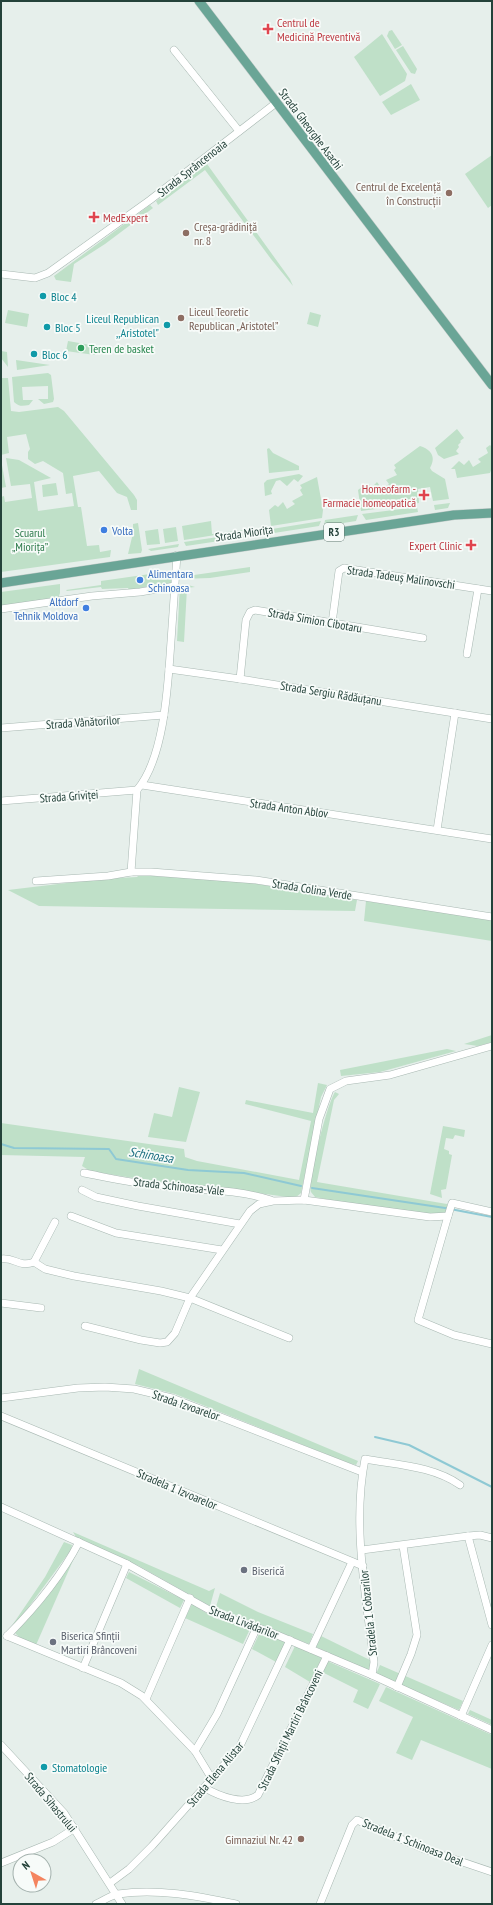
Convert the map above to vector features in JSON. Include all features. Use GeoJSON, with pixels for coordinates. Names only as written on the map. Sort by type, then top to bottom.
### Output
{"type":"FeatureCollection","features":[{"type":"Feature","properties":{"kind":"main road","name":"Strada Gheorghe Asachi"},"geometry":{"type":"LineString","coordinates":[[199,1],[492,385]]}},
{"type":"Feature","properties":{"kind":"main road","name":"Strada Miorița"},"geometry":{"type":"LineString","coordinates":[[1,583],[177,555],[448,516],[492,513]]}},
{"type":"Feature","properties":{"kind":"street"},"geometry":{"type":"LineString","coordinates":[[174,50],[239,131]]}},
{"type":"Feature","properties":{"kind":"street","name":"Strada Sprâncenoaia"},"geometry":{"type":"LineString","coordinates":[[1,274],[35,278],[48,273],[150,200],[276,103]]}},
{"type":"Feature","properties":{"kind":"street"},"geometry":{"type":"LineString","coordinates":[[131,872],[140,788],[157,747],[164,715],[169,669],[177,555]]}},
{"type":"Feature","properties":{"kind":"street","name":"Strada Tadeuș Malinovschi"},"geometry":{"type":"LineString","coordinates":[[332,623],[339,571],[344,568],[492,592]]}},
{"type":"Feature","properties":{"kind":"street"},"geometry":{"type":"LineString","coordinates":[[1,609],[92,596],[140,592],[174,586]]}},
{"type":"Feature","properties":{"kind":"street"},"geometry":{"type":"LineString","coordinates":[[467,654],[478,589]]}},
{"type":"Feature","properties":{"kind":"street","name":"Strada Simion Cibotaru"},"geometry":{"type":"LineString","coordinates":[[240,678],[246,620],[250,612],[259,610],[423,638]]}},
{"type":"Feature","properties":{"kind":"street","name":"Strada Sergiu Rădăuțanu"},"geometry":{"type":"LineString","coordinates":[[169,669],[240,678],[492,719]]}},
{"type":"Feature","properties":{"kind":"street"},"geometry":{"type":"LineString","coordinates":[[437,830],[455,713]]}},
{"type":"Feature","properties":{"kind":"street","name":"Strada Vânătorilor"},"geometry":{"type":"LineString","coordinates":[[1,728],[164,715]]}},
{"type":"Feature","properties":{"kind":"street","name":"Strada Anton Ablov"},"geometry":{"type":"LineString","coordinates":[[140,788],[492,839]]}},
{"type":"Feature","properties":{"kind":"street","name":"Strada Griviței"},"geometry":{"type":"LineString","coordinates":[[1,801],[140,788]]}},
{"type":"Feature","properties":{"kind":"street","name":"Strada Colina Verde"},"geometry":{"type":"LineString","coordinates":[[36,881],[108,876],[131,872],[151,872],[256,880],[492,917]]}},
{"type":"Feature","properties":{"kind":"street"},"geometry":{"type":"LineString","coordinates":[[304,1200],[319,1119],[330,1089],[346,1081],[390,1075],[492,1046]]}},
{"type":"Feature","properties":{"kind":"street","name":"Strada Schinoasa-Vale"},"geometry":{"type":"LineString","coordinates":[[84,1173],[160,1186],[211,1189],[249,1195],[273,1201]]}},
{"type":"Feature","properties":{"kind":"street","name":"Strada Schinoasa-Vale"},"geometry":{"type":"LineString","coordinates":[[82,1190],[96,1197],[240,1224]]}},
{"type":"Feature","properties":{"kind":"street","name":"Strada Schinoasa-Vale"},"geometry":{"type":"LineString","coordinates":[[85,1326],[141,1340],[160,1343],[167,1342],[175,1333],[190,1298],[222,1250],[250,1211],[259,1204],[273,1201],[304,1200],[430,1217],[448,1214]]}},
{"type":"Feature","properties":{"kind":"street"},"geometry":{"type":"LineString","coordinates":[[492,1212],[452,1203],[418,1320],[454,1335],[492,1344]]}},
{"type":"Feature","properties":{"kind":"street"},"geometry":{"type":"LineString","coordinates":[[71,1216],[116,1233],[161,1239],[222,1250]]}},
{"type":"Feature","properties":{"kind":"street"},"geometry":{"type":"LineString","coordinates":[[1,1259],[9,1259],[24,1265],[34,1262],[55,1222]]}},
{"type":"Feature","properties":{"kind":"street"},"geometry":{"type":"LineString","coordinates":[[34,1262],[45,1269],[74,1276],[161,1291],[190,1298],[289,1338]]}},
{"type":"Feature","properties":{"kind":"street"},"geometry":{"type":"LineString","coordinates":[[1,1304],[41,1308]]}},
{"type":"Feature","properties":{"kind":"street","name":"Strada Izvoarelor"},"geometry":{"type":"LineString","coordinates":[[1,1398],[78,1388],[134,1388],[172,1398],[362,1472]]}},
{"type":"Feature","properties":{"kind":"street","name":"Stradela 1 Izvoarelor"},"geometry":{"type":"LineString","coordinates":[[1,1416],[363,1566]]}},
{"type":"Feature","properties":{"kind":"street"},"geometry":{"type":"LineString","coordinates":[[460,1484],[448,1477],[430,1470],[365,1459],[362,1472],[360,1527],[362,1550],[403,1546],[468,1536],[480,1535],[492,1538]]}},
{"type":"Feature","properties":{"kind":"street","name":"Strada Livădarilor"},"geometry":{"type":"LineString","coordinates":[[1,1507],[127,1564],[213,1612],[290,1640],[372,1675],[492,1730]]}},
{"type":"Feature","properties":{"kind":"street"},"geometry":{"type":"LineString","coordinates":[[468,1536],[492,1624]]}},
{"type":"Feature","properties":{"kind":"street"},"geometry":{"type":"LineString","coordinates":[[79,1542],[67,1563],[29,1614],[4,1636],[121,1684],[146,1699],[195,1751],[212,1779]]}},
{"type":"Feature","properties":{"kind":"street"},"geometry":{"type":"LineString","coordinates":[[397,1687],[411,1654],[417,1635],[403,1546]]}},
{"type":"Feature","properties":{"kind":"street","name":"Stradela 1 Cobzarilor"},"geometry":{"type":"LineString","coordinates":[[362,1550],[374,1662],[372,1675]]}},
{"type":"Feature","properties":{"kind":"street"},"geometry":{"type":"LineString","coordinates":[[311,1649],[352,1562]]}},
{"type":"Feature","properties":{"kind":"street"},"geometry":{"type":"LineString","coordinates":[[83,1668],[127,1564]]}},
{"type":"Feature","properties":{"kind":"street"},"geometry":{"type":"LineString","coordinates":[[146,1699],[190,1598]]}},
{"type":"Feature","properties":{"kind":"street"},"geometry":{"type":"LineString","coordinates":[[195,1751],[217,1714],[257,1627]]}},
{"type":"Feature","properties":{"kind":"street","name":"Strada Elena Alistar"},"geometry":{"type":"LineString","coordinates":[[110,1883],[129,1869],[161,1836],[239,1748],[290,1640]]}},
{"type":"Feature","properties":{"kind":"street"},"geometry":{"type":"LineString","coordinates":[[461,1716],[492,1644]]}},
{"type":"Feature","properties":{"kind":"street","name":"Strada Sfînții Martiri Brâncoveni"},"geometry":{"type":"LineString","coordinates":[[205,1788],[221,1795],[237,1799],[253,1799],[258,1795],[326,1656]]}},
{"type":"Feature","properties":{"kind":"street","name":"Strada Sihastrului"},"geometry":{"type":"LineString","coordinates":[[1,1744],[57,1805],[75,1828],[122,1904]]}},
{"type":"Feature","properties":{"kind":"street","name":"Stradela 1 Schinoasa Deal"},"geometry":{"type":"LineString","coordinates":[[320,1904],[352,1825],[357,1820],[424,1849],[492,1872]]}},
{"type":"Feature","properties":{"kind":"street"},"geometry":{"type":"LineString","coordinates":[[1,1863],[54,1842],[75,1828]]}},
{"type":"Feature","properties":{"kind":"street"},"geometry":{"type":"LineString","coordinates":[[96,1904],[117,1894],[151,1892],[180,1893],[236,1904]]}},
{"type":"Feature","properties":{"kind":"green space"},"geometry":{"type":"Polygon","coordinates":[[[392,30],[402,45],[395,49],[387,36],[389,31],[392,30]]]}},
{"type":"Feature","properties":{"kind":"green space"},"geometry":{"type":"Polygon","coordinates":[[[382,34],[407,74],[405,81],[380,96],[354,57],[382,34]]]}},
{"type":"Feature","properties":{"kind":"green space"},"geometry":{"type":"Polygon","coordinates":[[[403,46],[417,69],[415,74],[411,73],[396,50],[403,46]]]}},
{"type":"Feature","properties":{"kind":"green space"},"geometry":{"type":"Polygon","coordinates":[[[411,84],[420,100],[391,115],[382,102],[411,84]]]}},
{"type":"Feature","properties":{"kind":"green space"},"geometry":{"type":"Polygon","coordinates":[[[492,155],[492,205],[488,208],[465,174],[492,155]]]}},
{"type":"Feature","properties":{"kind":"green space"},"geometry":{"type":"Polygon","coordinates":[[[207,164],[290,279],[293,286],[271,259],[205,170],[158,205],[156,201],[207,164]]]}},
{"type":"Feature","properties":{"kind":"green space"},"geometry":{"type":"Polygon","coordinates":[[[150,205],[153,208],[105,244],[74,264],[71,282],[56,280],[54,276],[150,205]]]}},
{"type":"Feature","properties":{"kind":"green space"},"geometry":{"type":"Polygon","coordinates":[[[8,310],[29,314],[27,327],[5,323],[8,310]]]}},
{"type":"Feature","properties":{"kind":"green space"},"geometry":{"type":"Polygon","coordinates":[[[310,312],[321,315],[318,327],[307,324],[310,312]]]}},
{"type":"Feature","properties":{"kind":"green space","name":"Teren de basket"},"geometry":{"type":"Polygon","coordinates":[[[68,341],[96,346],[95,355],[66,351],[68,341]]]}},
{"type":"Feature","properties":{"kind":"green space"},"geometry":{"type":"Polygon","coordinates":[[[1,351],[7,352],[8,367],[1,358],[1,351]]]}},
{"type":"Feature","properties":{"kind":"green space"},"geometry":{"type":"Polygon","coordinates":[[[16,360],[50,365],[17,370],[16,360]]]}},
{"type":"Feature","properties":{"kind":"green space"},"geometry":{"type":"Polygon","coordinates":[[[48,373],[51,375],[54,399],[53,402],[44,404],[38,399],[48,399],[48,386],[22,387],[23,400],[33,400],[29,405],[25,406],[14,402],[12,377],[48,373]]]}},
{"type":"Feature","properties":{"kind":"green space","name":"Scuarul „Miorița”"},"geometry":{"type":"Polygon","coordinates":[[[1,378],[8,378],[11,411],[19,412],[58,407],[64,411],[134,495],[137,500],[137,510],[131,510],[127,497],[117,493],[99,471],[73,476],[78,507],[81,507],[87,546],[99,545],[100,552],[111,550],[110,557],[1,572],[1,497],[4,496],[5,502],[32,498],[30,484],[11,486],[6,458],[19,460],[51,478],[34,482],[38,511],[74,506],[72,493],[66,494],[63,473],[43,461],[35,464],[28,459],[28,452],[30,449],[26,434],[7,437],[9,453],[1,455],[1,378]]]}},
{"type":"Feature","properties":{"kind":"green space"},"geometry":{"type":"Polygon","coordinates":[[[457,429],[464,438],[460,441],[461,442],[458,445],[459,447],[456,451],[459,454],[444,459],[438,455],[435,448],[457,429]]]}},
{"type":"Feature","properties":{"kind":"green space"},"geometry":{"type":"Polygon","coordinates":[[[490,445],[492,447],[492,468],[490,473],[457,478],[455,469],[451,469],[459,461],[464,465],[469,460],[473,467],[481,462],[478,459],[488,453],[486,448],[490,445]]]}},
{"type":"Feature","properties":{"kind":"green space"},"geometry":{"type":"Polygon","coordinates":[[[420,446],[432,454],[433,460],[430,468],[432,471],[445,479],[449,499],[433,501],[430,487],[418,489],[419,503],[361,511],[358,490],[367,483],[372,487],[377,482],[382,489],[389,484],[386,480],[397,475],[394,470],[396,468],[394,465],[420,446]]]}},
{"type":"Feature","properties":{"kind":"green space"},"geometry":{"type":"Polygon","coordinates":[[[269,448],[273,453],[299,466],[299,470],[269,473],[267,449],[269,448]]]}},
{"type":"Feature","properties":{"kind":"green space"},"geometry":{"type":"Polygon","coordinates":[[[1,460],[6,487],[1,488],[1,460]]]}},
{"type":"Feature","properties":{"kind":"green space"},"geometry":{"type":"Polygon","coordinates":[[[299,474],[303,476],[298,482],[294,479],[287,486],[280,480],[276,481],[271,491],[272,494],[265,496],[264,483],[267,480],[299,474]]]}},
{"type":"Feature","properties":{"kind":"green space"},"geometry":{"type":"Polygon","coordinates":[[[317,477],[323,510],[322,518],[271,526],[269,510],[275,505],[278,507],[283,502],[287,509],[295,504],[292,501],[303,495],[300,490],[302,488],[300,485],[317,477]]]}},
{"type":"Feature","properties":{"kind":"green space"},"geometry":{"type":"Polygon","coordinates":[[[56,483],[58,495],[43,497],[42,485],[56,483]]]}},
{"type":"Feature","properties":{"kind":"green space"},"geometry":{"type":"Polygon","coordinates":[[[450,503],[448,508],[435,510],[434,505],[450,503]]]}},
{"type":"Feature","properties":{"kind":"green space"},"geometry":{"type":"Polygon","coordinates":[[[417,507],[418,512],[366,520],[362,514],[417,507]]]}},
{"type":"Feature","properties":{"kind":"green space"},"geometry":{"type":"Polygon","coordinates":[[[358,515],[356,521],[324,526],[325,520],[358,515]]]}},
{"type":"Feature","properties":{"kind":"green space"},"geometry":{"type":"Polygon","coordinates":[[[211,521],[212,534],[265,527],[184,540],[182,526],[211,521]]]}},
{"type":"Feature","properties":{"kind":"green space"},"geometry":{"type":"Polygon","coordinates":[[[321,521],[319,526],[274,533],[272,529],[321,521]]]}},
{"type":"Feature","properties":{"kind":"green space"},"geometry":{"type":"Polygon","coordinates":[[[138,523],[142,550],[141,553],[128,554],[133,533],[133,524],[138,523]]]}},
{"type":"Feature","properties":{"kind":"green space"},"geometry":{"type":"Polygon","coordinates":[[[176,527],[178,541],[165,543],[163,529],[176,527]]]}},
{"type":"Feature","properties":{"kind":"green space"},"geometry":{"type":"Polygon","coordinates":[[[158,529],[160,544],[147,545],[145,531],[158,529]]]}},
{"type":"Feature","properties":{"kind":"green space"},"geometry":{"type":"Polygon","coordinates":[[[267,530],[266,534],[186,546],[184,542],[267,530]]]}},
{"type":"Feature","properties":{"kind":"green space"},"geometry":{"type":"Polygon","coordinates":[[[179,544],[178,547],[151,551],[148,549],[179,544]]]}},
{"type":"Feature","properties":{"kind":"green space"},"geometry":{"type":"Polygon","coordinates":[[[250,567],[250,572],[210,578],[180,579],[180,577],[250,567]]]}},
{"type":"Feature","properties":{"kind":"green space"},"geometry":{"type":"Polygon","coordinates":[[[171,571],[171,585],[159,587],[156,585],[129,590],[128,588],[102,589],[101,587],[66,590],[101,585],[101,581],[171,571]]]}},
{"type":"Feature","properties":{"kind":"green space"},"geometry":{"type":"Polygon","coordinates":[[[60,584],[58,599],[1,607],[1,592],[60,584]]]}},
{"type":"Feature","properties":{"kind":"green space"},"geometry":{"type":"Polygon","coordinates":[[[180,585],[195,587],[187,588],[184,642],[177,641],[180,585]]]}},
{"type":"Feature","properties":{"kind":"green space"},"geometry":{"type":"Polygon","coordinates":[[[139,875],[245,882],[357,900],[355,911],[39,906],[8,890],[100,879],[137,877],[139,875]]]}},
{"type":"Feature","properties":{"kind":"green space"},"geometry":{"type":"Polygon","coordinates":[[[366,901],[492,920],[492,941],[364,921],[366,901]]]}},
{"type":"Feature","properties":{"kind":"green space"},"geometry":{"type":"Polygon","coordinates":[[[492,1035],[492,1042],[478,1046],[464,1044],[492,1035]]]}},
{"type":"Feature","properties":{"kind":"green space"},"geometry":{"type":"Polygon","coordinates":[[[447,1049],[456,1051],[380,1072],[341,1076],[340,1070],[447,1049]]]}},
{"type":"Feature","properties":{"kind":"green space"},"geometry":{"type":"Polygon","coordinates":[[[318,1083],[327,1085],[321,1097],[301,1193],[295,1198],[199,1185],[164,1183],[90,1171],[82,1166],[85,1157],[1,1155],[1,1123],[184,1149],[185,1157],[197,1161],[299,1180],[311,1121],[245,1104],[246,1100],[313,1113],[318,1083]]]}},
{"type":"Feature","properties":{"kind":"green space"},"geometry":{"type":"Polygon","coordinates":[[[179,1087],[200,1092],[186,1142],[148,1137],[154,1113],[172,1117],[179,1087]]]}},
{"type":"Feature","properties":{"kind":"green space"},"geometry":{"type":"Polygon","coordinates":[[[335,1092],[339,1094],[334,1100],[317,1182],[447,1204],[447,1212],[441,1215],[357,1205],[315,1197],[311,1192],[312,1173],[327,1111],[335,1092]]]}},
{"type":"Feature","properties":{"kind":"green space"},"geometry":{"type":"Polygon","coordinates":[[[443,1126],[465,1130],[464,1137],[455,1135],[453,1139],[446,1138],[444,1149],[449,1151],[449,1154],[452,1155],[446,1189],[441,1190],[442,1198],[430,1194],[443,1126]]]}},
{"type":"Feature","properties":{"kind":"green space"},"geometry":{"type":"Polygon","coordinates":[[[139,1369],[358,1461],[356,1465],[346,1462],[175,1394],[135,1384],[139,1369]]]}},
{"type":"Feature","properties":{"kind":"green space"},"geometry":{"type":"Polygon","coordinates":[[[73,1532],[209,1591],[215,1588],[210,1606],[139,1566],[76,1537],[73,1532]]]}},
{"type":"Feature","properties":{"kind":"green space"},"geometry":{"type":"Polygon","coordinates":[[[64,1542],[72,1545],[71,1550],[22,1616],[9,1630],[45,1577],[64,1542]]]}},
{"type":"Feature","properties":{"kind":"green space"},"geometry":{"type":"Polygon","coordinates":[[[78,1549],[36,1645],[19,1637],[14,1632],[78,1549]]]}},
{"type":"Feature","properties":{"kind":"green space"},"geometry":{"type":"Polygon","coordinates":[[[129,1572],[184,1600],[180,1608],[126,1578],[129,1572]]]}},
{"type":"Feature","properties":{"kind":"green space"},"geometry":{"type":"Polygon","coordinates":[[[220,1593],[258,1612],[313,1634],[309,1644],[216,1607],[220,1593]]]}},
{"type":"Feature","properties":{"kind":"green space"},"geometry":{"type":"Polygon","coordinates":[[[192,1604],[214,1618],[250,1629],[243,1644],[185,1618],[192,1604]]]}},
{"type":"Feature","properties":{"kind":"green space"},"geometry":{"type":"Polygon","coordinates":[[[260,1632],[287,1643],[278,1663],[252,1649],[260,1632]]]}},
{"type":"Feature","properties":{"kind":"green space"},"geometry":{"type":"Polygon","coordinates":[[[321,1636],[372,1661],[369,1671],[316,1647],[321,1636]]]}},
{"type":"Feature","properties":{"kind":"green space"},"geometry":{"type":"Polygon","coordinates":[[[295,1646],[322,1658],[310,1682],[285,1667],[295,1646]]]}},
{"type":"Feature","properties":{"kind":"green space"},"geometry":{"type":"Polygon","coordinates":[[[327,1661],[380,1684],[368,1709],[353,1702],[358,1690],[322,1672],[327,1661]]]}},
{"type":"Feature","properties":{"kind":"green space"},"geometry":{"type":"Polygon","coordinates":[[[380,1665],[463,1701],[459,1710],[376,1674],[380,1665]]]}},
{"type":"Feature","properties":{"kind":"green space"},"geometry":{"type":"Polygon","coordinates":[[[386,1687],[492,1735],[492,1769],[421,1740],[412,1760],[396,1753],[413,1717],[379,1701],[386,1687]]]}},
{"type":"Feature","properties":{"kind":"green space"},"geometry":{"type":"Polygon","coordinates":[[[470,1710],[492,1720],[492,1725],[468,1714],[470,1710]]]}},
{"type":"Feature","properties":{"kind":"waterway","name":"Schinoasa"},"geometry":{"type":"LineString","coordinates":[[1,1144],[14,1148],[109,1149],[116,1159],[188,1170],[244,1173],[301,1186]]}},
{"type":"Feature","properties":{"kind":"waterway","name":"Schinoasa"},"geometry":{"type":"LineString","coordinates":[[312,1188],[445,1208],[492,1217]]}},
{"type":"Feature","properties":{"kind":"waterway"},"geometry":{"type":"LineString","coordinates":[[375,1437],[409,1445],[492,1487]]}},
{"type":"Feature","properties":{"kind":"place","name":"Centrul de Medicină Preventivă"},"geometry":{"type":"Point","coordinates":[268,29]}},
{"type":"Feature","properties":{"kind":"place","name":"Centrul de Excelență în Construcții"},"geometry":{"type":"Point","coordinates":[449,193]}},
{"type":"Feature","properties":{"kind":"place","name":"MedExpert"},"geometry":{"type":"Point","coordinates":[94,217]}},
{"type":"Feature","properties":{"kind":"place","name":"Creșa-grădiniță nr. 8"},"geometry":{"type":"Point","coordinates":[186,233]}},
{"type":"Feature","properties":{"kind":"place","name":"Bloc 4"},"geometry":{"type":"Point","coordinates":[43,296]}},
{"type":"Feature","properties":{"kind":"place","name":"Liceul Teoretic Republican „Aristotel”"},"geometry":{"type":"Point","coordinates":[181,318]}},
{"type":"Feature","properties":{"kind":"place","name":"Liceul Republican ,,Aristotel\""},"geometry":{"type":"Point","coordinates":[167,325]}},
{"type":"Feature","properties":{"kind":"place","name":"Bloc 5"},"geometry":{"type":"Point","coordinates":[47,327]}},
{"type":"Feature","properties":{"kind":"place","name":"Teren de basket"},"geometry":{"type":"Point","coordinates":[81,348]}},
{"type":"Feature","properties":{"kind":"place","name":"Bloc 6"},"geometry":{"type":"Point","coordinates":[34,354]}},
{"type":"Feature","properties":{"kind":"place","name":"Homeofarm - Farmacie homeopatică"},"geometry":{"type":"Point","coordinates":[424,495]}},
{"type":"Feature","properties":{"kind":"place","name":"Volta"},"geometry":{"type":"Point","coordinates":[104,530]}},
{"type":"Feature","properties":{"kind":"place","name":"Expert Clinic"},"geometry":{"type":"Point","coordinates":[471,545]}},
{"type":"Feature","properties":{"kind":"place","name":"Alimentara Schinoasa"},"geometry":{"type":"Point","coordinates":[140,580]}},
{"type":"Feature","properties":{"kind":"place","name":"Altdorf Tehnik Moldova"},"geometry":{"type":"Point","coordinates":[86,608]}},
{"type":"Feature","properties":{"kind":"place","name":"Biserică"},"geometry":{"type":"Point","coordinates":[244,1570]}},
{"type":"Feature","properties":{"kind":"place","name":"Biserica Sfinții Martiri Brâncoveni"},"geometry":{"type":"Point","coordinates":[53,1642]}},
{"type":"Feature","properties":{"kind":"place","name":"Stomatologie"},"geometry":{"type":"Point","coordinates":[44,1767]}},
{"type":"Feature","properties":{"kind":"place","name":"Gimnaziul Nr. 42"},"geometry":{"type":"Point","coordinates":[301,1839]}}]}
